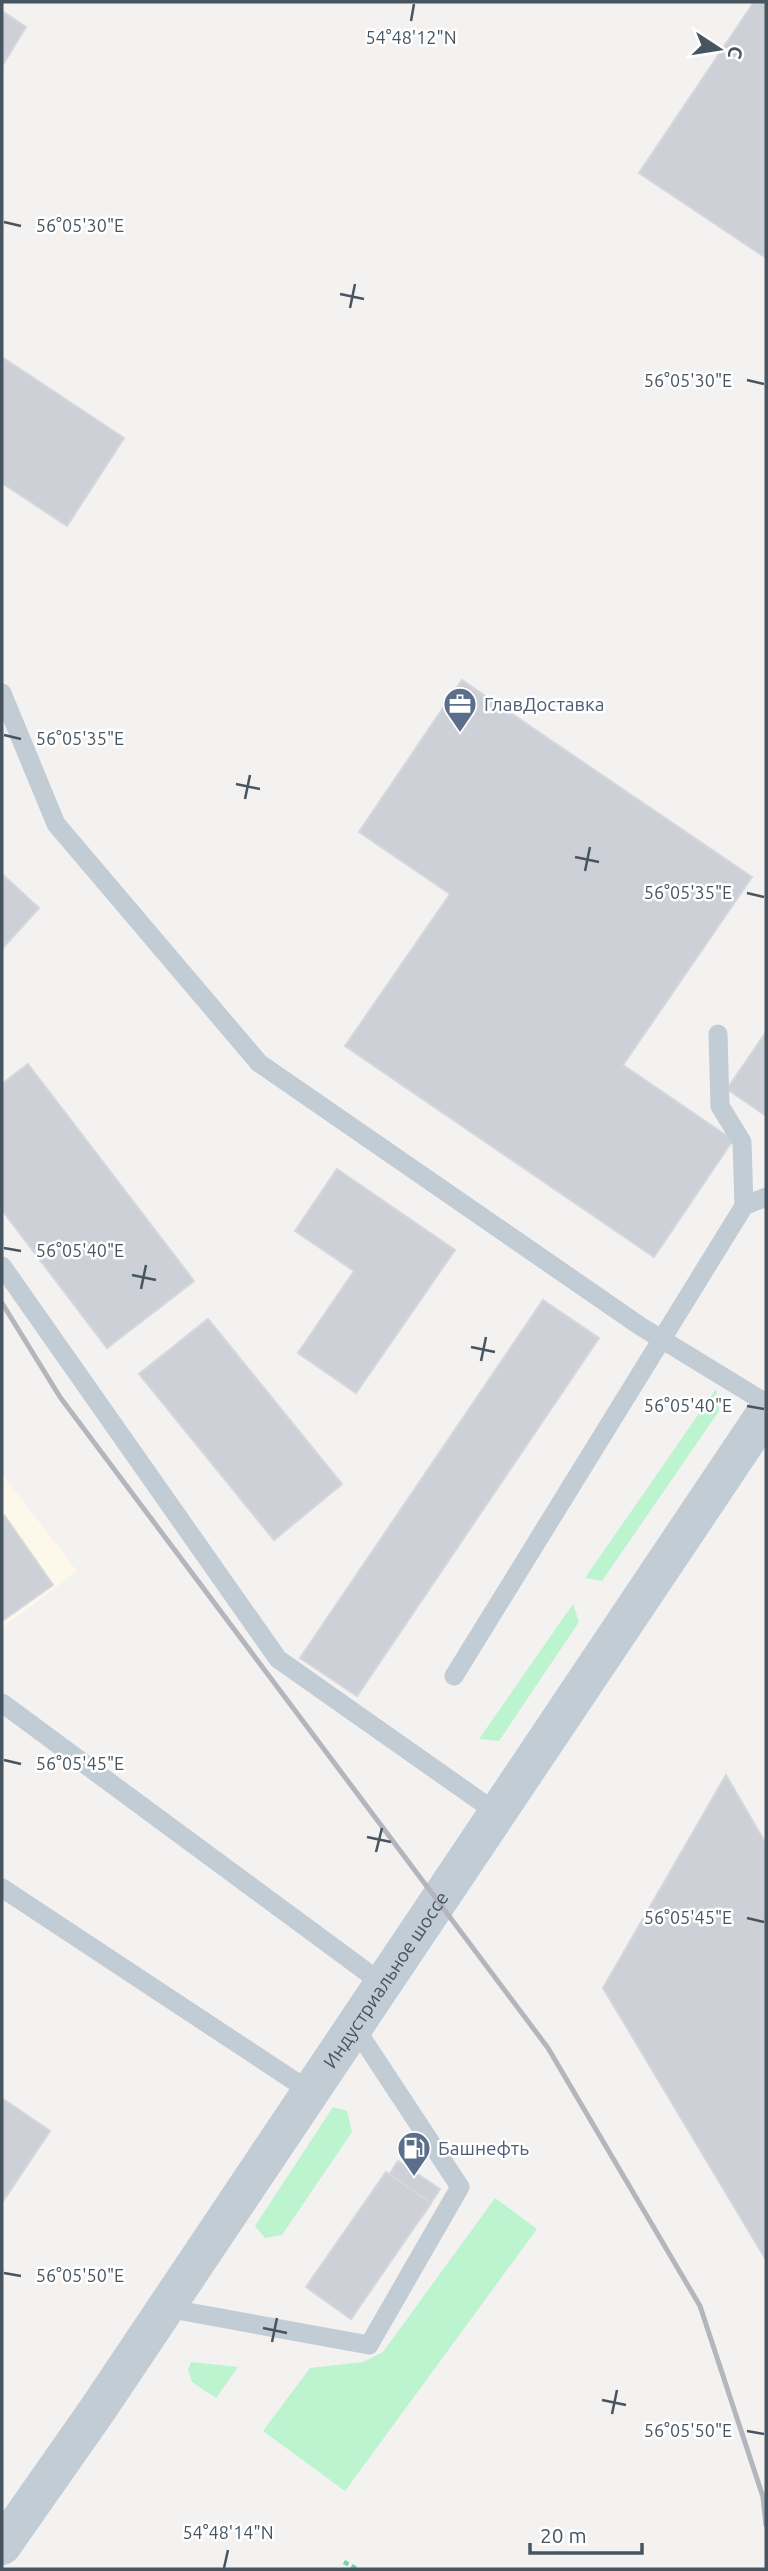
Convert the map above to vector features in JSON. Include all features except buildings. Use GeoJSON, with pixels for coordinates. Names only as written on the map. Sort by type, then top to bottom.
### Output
{"type":"FeatureCollection","features":[{"type":"Feature","properties":{"kind":"street","name":"Индустриальное шоссе"},"geometry":{"type":"LineString","coordinates":[[2,2546],[166,2308],[766,1412]]}},
{"type":"Feature","properties":{"kind":"lane"},"geometry":{"type":"LineString","coordinates":[[2,693],[56,824],[259,1063],[662,1340],[766,1404]]}},
{"type":"Feature","properties":{"kind":"lane"},"geometry":{"type":"LineString","coordinates":[[454,1676],[744,1206],[742,1142],[720,1106],[718,1034]]}},
{"type":"Feature","properties":{"kind":"lane"},"geometry":{"type":"LineString","coordinates":[[744,1206],[766,1197]]}},
{"type":"Feature","properties":{"kind":"lane"},"geometry":{"type":"LineString","coordinates":[[2,1266],[278,1659],[497,1813]]}},
{"type":"Feature","properties":{"kind":"lane"},"geometry":{"type":"LineString","coordinates":[[2,1703],[383,1984]]}},
{"type":"Feature","properties":{"kind":"lane"},"geometry":{"type":"LineString","coordinates":[[2,1888],[311,2092]]}},
{"type":"Feature","properties":{"kind":"lane"},"geometry":{"type":"LineString","coordinates":[[166,2308],[369,2345],[460,2187],[354,2026]]}},
{"type":"Feature","properties":{"kind":"path"},"geometry":{"type":"LineString","coordinates":[[344,2562],[357,2569]]}},
{"type":"Feature","properties":{"kind":"shaded area"},"geometry":{"type":"Polygon","coordinates":[[[2,1474],[77,1571],[2,1628],[2,1474]]]}},
{"type":"Feature","properties":{"kind":"green space"},"geometry":{"type":"Polygon","coordinates":[[[716,1389],[719,1411],[602,1581],[585,1578],[716,1389]]]}},
{"type":"Feature","properties":{"kind":"green space"},"geometry":{"type":"Polygon","coordinates":[[[573,1604],[579,1622],[499,1741],[479,1739],[573,1604]]]}},
{"type":"Feature","properties":{"kind":"green space"},"geometry":{"type":"Polygon","coordinates":[[[333,2107],[347,2111],[352,2132],[282,2235],[265,2238],[255,2226],[333,2107]]]}},
{"type":"Feature","properties":{"kind":"green space"},"geometry":{"type":"Polygon","coordinates":[[[495,2198],[537,2229],[345,2491],[263,2431],[310,2368],[363,2362],[383,2352],[495,2198]]]}},
{"type":"Feature","properties":{"kind":"green space"},"geometry":{"type":"Polygon","coordinates":[[[191,2362],[238,2367],[216,2398],[192,2382],[188,2370],[191,2362]]]}},
{"type":"Feature","properties":{"kind":"railway"},"geometry":{"type":"LineString","coordinates":[[2,1303],[60,1397],[548,2048],[700,2306],[763,2497],[766,2525]]}},
{"type":"Feature","properties":{"kind":"place","name":"ГлавДоставка"},"geometry":{"type":"Point","coordinates":[460,734]}},
{"type":"Feature","properties":{"kind":"place","name":"Башнефть"},"geometry":{"type":"Point","coordinates":[414,2178]}}]}
